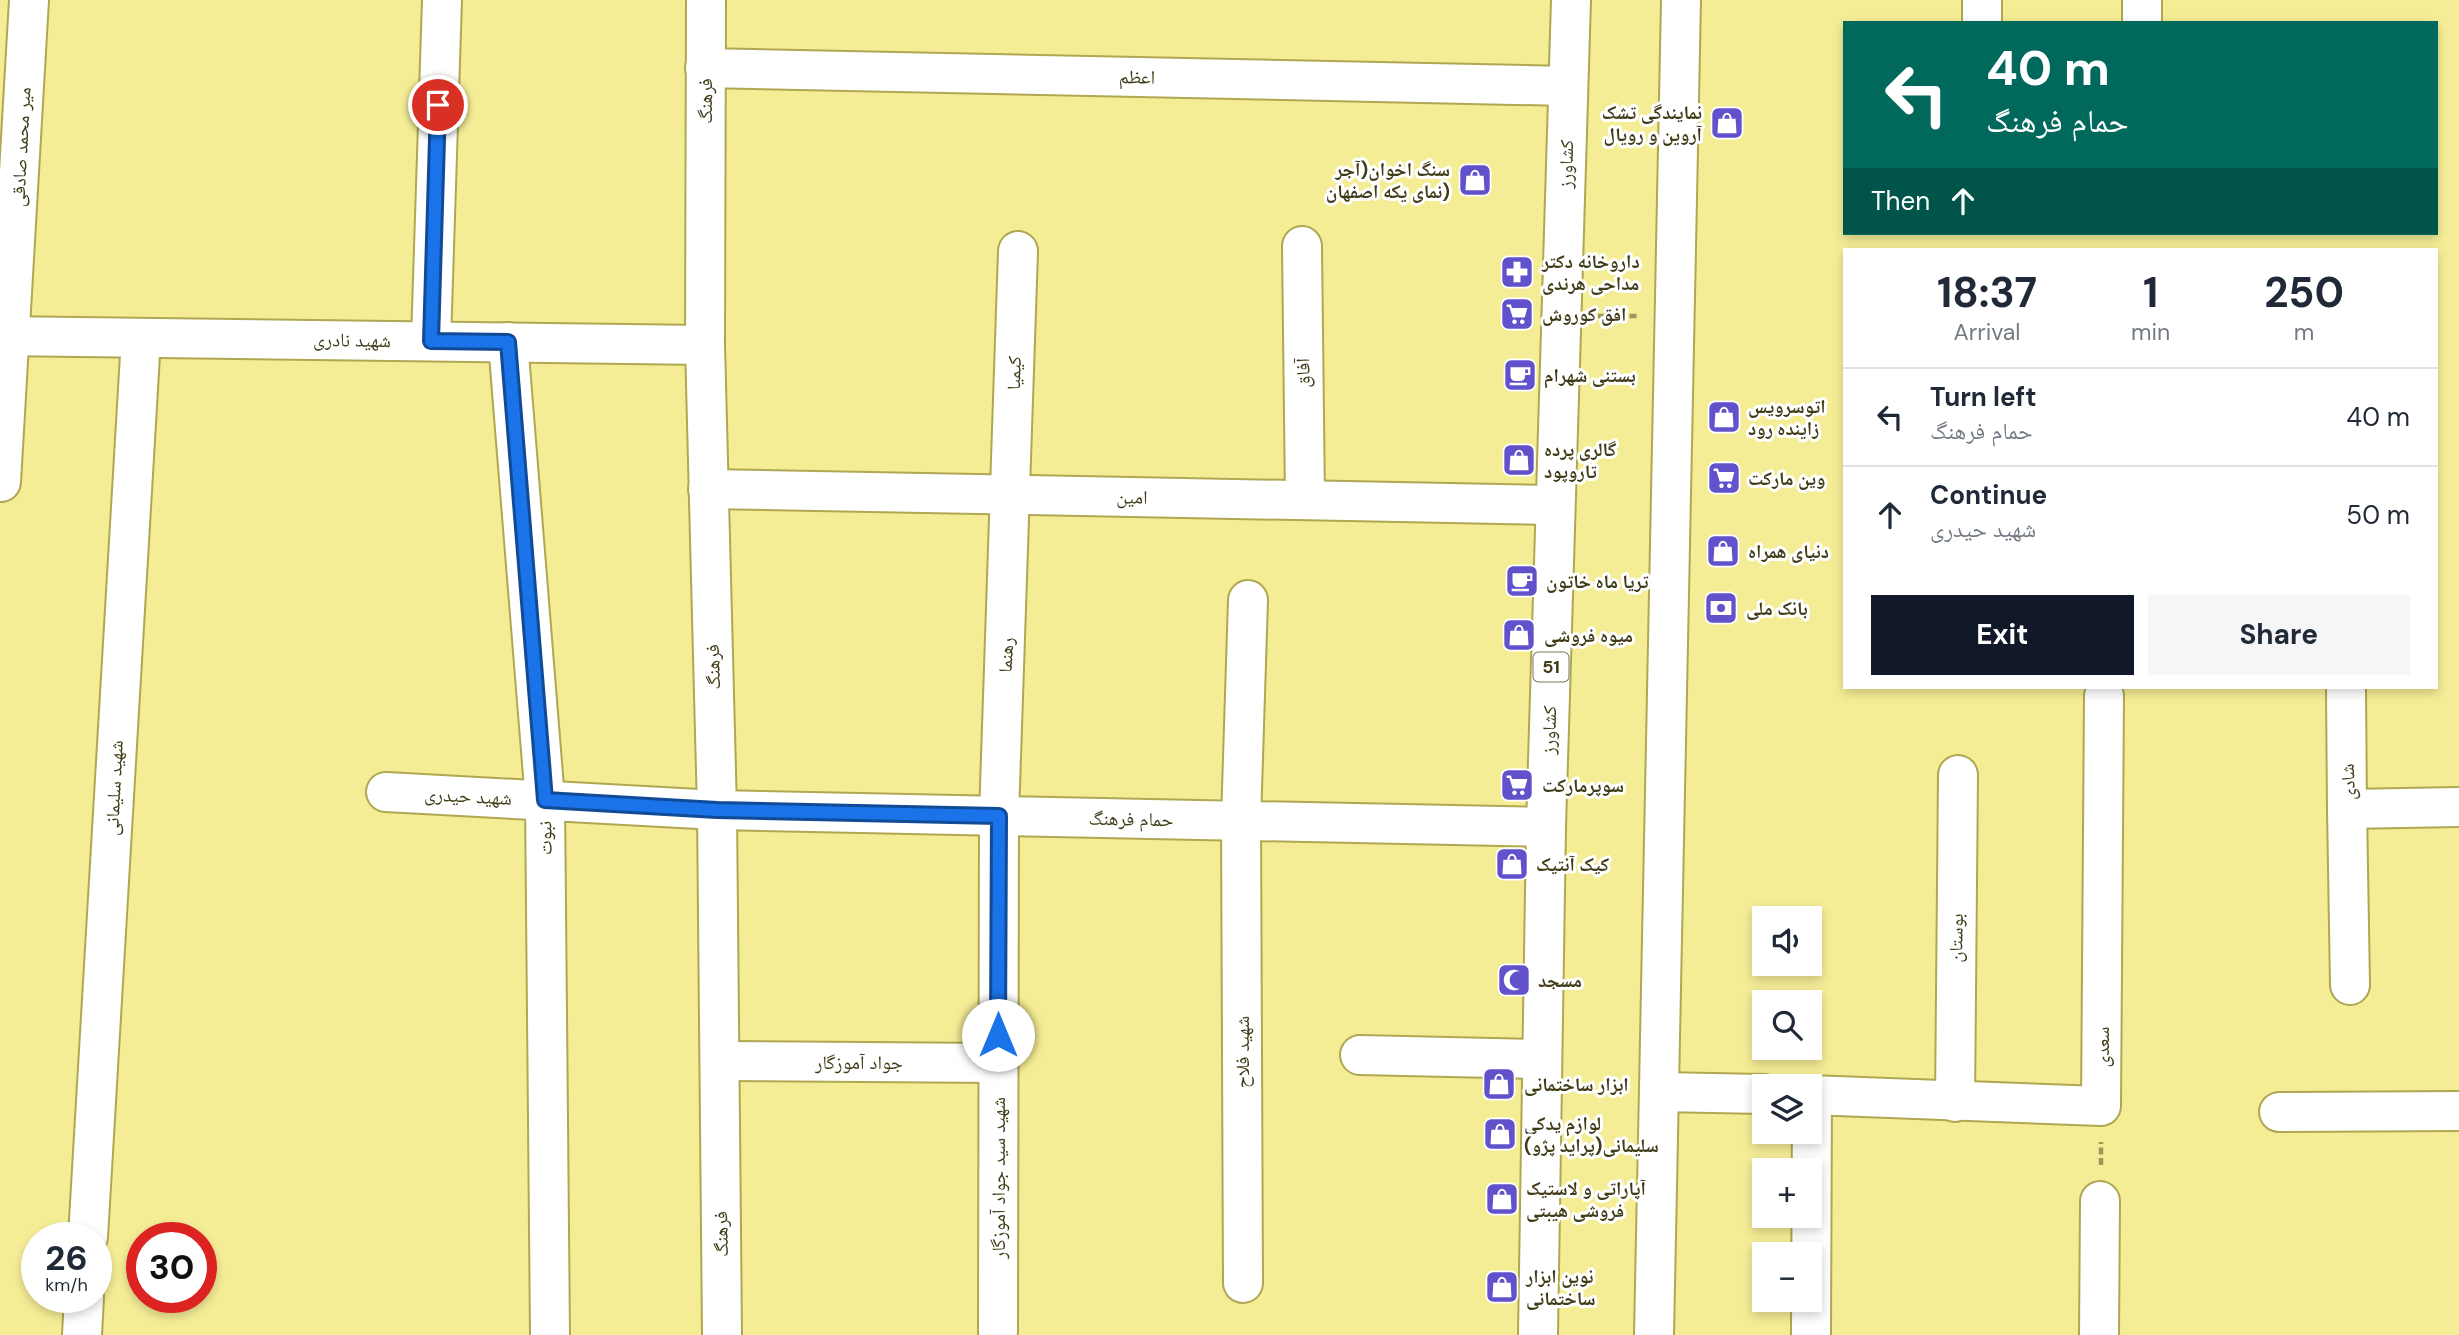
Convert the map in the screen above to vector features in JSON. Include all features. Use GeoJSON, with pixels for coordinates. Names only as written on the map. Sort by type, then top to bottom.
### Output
{"type":"FeatureCollection","features":[{"type":"Feature","properties":{"kind":"street","name":"میر محمد صادقی"},"geometry":{"type":"LineString","coordinates":[[1,482],[5,336],[29,0]]}},
{"type":"Feature","properties":{"kind":"street"},"geometry":{"type":"LineString","coordinates":[[431,341],[442,0]]}},
{"type":"Feature","properties":{"kind":"street","name":"فرهنگ"},"geometry":{"type":"LineString","coordinates":[[706,0],[705,345],[717,810],[722,1335]]}},
{"type":"Feature","properties":{"kind":"street","name":"کشاورز"},"geometry":{"type":"LineString","coordinates":[[1538,1335],[1546,827],[1571,0]]}},
{"type":"Feature","properties":{"kind":"street"},"geometry":{"type":"LineString","coordinates":[[1654,1335],[1681,0]]}},
{"type":"Feature","properties":{"kind":"street"},"geometry":{"type":"LineString","coordinates":[[1982,0],[1982,21]]}},
{"type":"Feature","properties":{"kind":"street"},"geometry":{"type":"LineString","coordinates":[[2142,0],[2142,21]]}},
{"type":"Feature","properties":{"kind":"street","name":"اعظم"},"geometry":{"type":"LineString","coordinates":[[705,68],[1568,86]]}},
{"type":"Feature","properties":{"kind":"street","name":"آفاق"},"geometry":{"type":"LineString","coordinates":[[1302,246],[1305,500]]}},
{"type":"Feature","properties":{"kind":"street","name":"کیمیا"},"geometry":{"type":"LineString","coordinates":[[1009,495],[1018,251]]}},
{"type":"Feature","properties":{"kind":"street","name":"شهید نادری"},"geometry":{"type":"LineString","coordinates":[[5,336],[705,345]]}},
{"type":"Feature","properties":{"kind":"street","name":"شهید سلیمانی"},"geometry":{"type":"LineString","coordinates":[[89,1222],[141,338]]}},
{"type":"Feature","properties":{"kind":"street","name":"نبوت"},"geometry":{"type":"LineString","coordinates":[[508,342],[545,800],[550,1335]]}},
{"type":"Feature","properties":{"kind":"street","name":"امین"},"geometry":{"type":"LineString","coordinates":[[708,489],[1555,505]]}},
{"type":"Feature","properties":{"kind":"street","name":"رهنما"},"geometry":{"type":"LineString","coordinates":[[999,816],[1009,591],[1009,495]]}},
{"type":"Feature","properties":{"kind":"street","name":"شهید فلاح"},"geometry":{"type":"LineString","coordinates":[[1243,1283],[1241,821],[1248,600]]}},
{"type":"Feature","properties":{"kind":"street","name":"شادی"},"geometry":{"type":"LineString","coordinates":[[2346,689],[2347,809],[2459,807]]}},
{"type":"Feature","properties":{"kind":"street","name":"سعدی"},"geometry":{"type":"LineString","coordinates":[[2101,1106],[2104,696]]}},
{"type":"Feature","properties":{"kind":"street","name":"بوستان"},"geometry":{"type":"LineString","coordinates":[[1955,1102],[1958,775]]}},
{"type":"Feature","properties":{"kind":"street","name":"شهید حیدری"},"geometry":{"type":"LineString","coordinates":[[386,792],[717,810]]}},
{"type":"Feature","properties":{"kind":"street"},"geometry":{"type":"LineString","coordinates":[[2347,809],[2350,985]]}},
{"type":"Feature","properties":{"kind":"street","name":"حمام فرهنگ"},"geometry":{"type":"LineString","coordinates":[[717,810],[1546,827]]}},
{"type":"Feature","properties":{"kind":"street","name":"شهید سید جواد آموزگار"},"geometry":{"type":"LineString","coordinates":[[998,1331],[999,816]]}},
{"type":"Feature","properties":{"kind":"street"},"geometry":{"type":"LineString","coordinates":[[1360,1055],[1542,1059]]}},
{"type":"Feature","properties":{"kind":"street","name":"جواد آموزگار"},"geometry":{"type":"LineString","coordinates":[[720,1060],[998,1063]]}},
{"type":"Feature","properties":{"kind":"street"},"geometry":{"type":"LineString","coordinates":[[1659,1092],[1752,1094]]}},
{"type":"Feature","properties":{"kind":"street"},"geometry":{"type":"LineString","coordinates":[[1822,1096],[2101,1106]]}},
{"type":"Feature","properties":{"kind":"street"},"geometry":{"type":"LineString","coordinates":[[2278,1112],[2459,1111]]}},
{"type":"Feature","properties":{"kind":"street"},"geometry":{"type":"LineString","coordinates":[[1811,1144],[1811,1335]]}},
{"type":"Feature","properties":{"kind":"street"},"geometry":{"type":"LineString","coordinates":[[2099,1335],[2100,1202]]}},
{"type":"Feature","properties":{"kind":"street"},"geometry":{"type":"LineString","coordinates":[[82,1335],[83,1313]]}},
{"type":"Feature","properties":{"kind":"path"},"geometry":{"type":"LineString","coordinates":[[1561,315],[1674,316]]}},
{"type":"Feature","properties":{"kind":"path"},"geometry":{"type":"LineString","coordinates":[[2100,1202],[2101,1106]]}},
{"type":"Feature","properties":{"kind":"place","name":"نمایندگی تشک آروین و رویال"},"geometry":{"type":"Point","coordinates":[1727,123]}},
{"type":"Feature","properties":{"kind":"place","name":"سنگ اخوان(آجر نمای یکه اصفهان)"},"geometry":{"type":"Point","coordinates":[1475,180]}},
{"type":"Feature","properties":{"kind":"place","name":"داروخانه دکتر مداحی هرندی"},"geometry":{"type":"Point","coordinates":[1517,272]}},
{"type":"Feature","properties":{"kind":"place","name":"افق کوروش"},"geometry":{"type":"Point","coordinates":[1517,314]}},
{"type":"Feature","properties":{"kind":"place","name":"بستنی شهرام"},"geometry":{"type":"Point","coordinates":[1520,375]}},
{"type":"Feature","properties":{"kind":"place","name":"اتوسرویس زاینده رود"},"geometry":{"type":"Point","coordinates":[1724,417]}},
{"type":"Feature","properties":{"kind":"place","name":"گالری پرده تاروپود"},"geometry":{"type":"Point","coordinates":[1519,460]}},
{"type":"Feature","properties":{"kind":"place","name":"وین مارکت"},"geometry":{"type":"Point","coordinates":[1724,478]}},
{"type":"Feature","properties":{"kind":"place","name":"دنیای همراه"},"geometry":{"type":"Point","coordinates":[1723,551]}},
{"type":"Feature","properties":{"kind":"place","name":"تریا ماه خاتون"},"geometry":{"type":"Point","coordinates":[1522,581]}},
{"type":"Feature","properties":{"kind":"place","name":"بانک ملی"},"geometry":{"type":"Point","coordinates":[1721,608]}},
{"type":"Feature","properties":{"kind":"place","name":"میوه فروشی"},"geometry":{"type":"Point","coordinates":[1519,635]}},
{"type":"Feature","properties":{"kind":"place","name":"سوپرمارکت"},"geometry":{"type":"Point","coordinates":[1517,785]}},
{"type":"Feature","properties":{"kind":"place","name":"کیک آنتیک"},"geometry":{"type":"Point","coordinates":[1512,864]}},
{"type":"Feature","properties":{"kind":"place","name":"مسجد"},"geometry":{"type":"Point","coordinates":[1514,980]}},
{"type":"Feature","properties":{"kind":"place","name":"ابزار ساختمانی"},"geometry":{"type":"Point","coordinates":[1499,1084]}},
{"type":"Feature","properties":{"kind":"place","name":"لوازم یدکی سلیمانی(پراید پژو)"},"geometry":{"type":"Point","coordinates":[1500,1134]}},
{"type":"Feature","properties":{"kind":"place","name":"آپاراتی و لاستیک فروشی هیبتی"},"geometry":{"type":"Point","coordinates":[1502,1199]}},
{"type":"Feature","properties":{"kind":"place","name":"نوین ابزار ساختمانی"},"geometry":{"type":"Point","coordinates":[1502,1287]}},
{"type":"Feature","properties":{"kind":"route"},"geometry":{"type":"LineString","coordinates":[[438,105],[431,341],[508,342],[545,800],[717,810],[999,816],[998,1035]]}}]}
